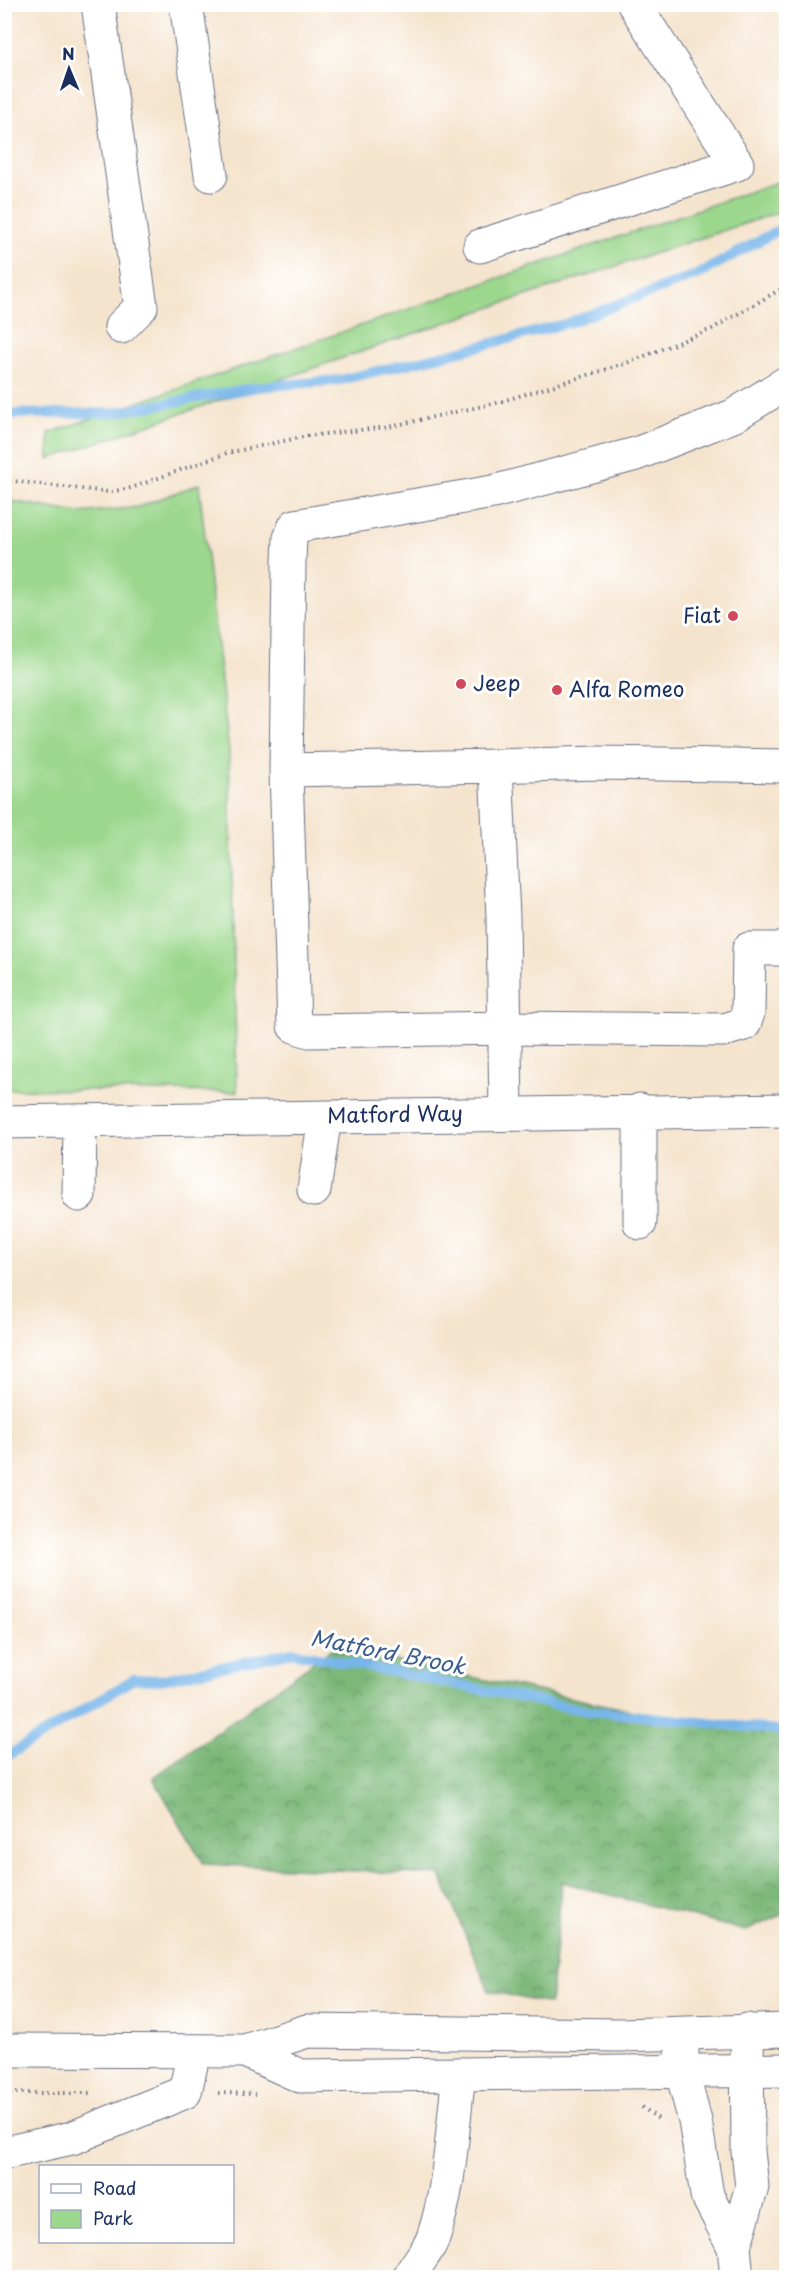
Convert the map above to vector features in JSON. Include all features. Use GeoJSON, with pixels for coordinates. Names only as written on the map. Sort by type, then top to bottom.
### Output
{"type":"FeatureCollection","features":[{"type":"Feature","properties":{"kind":"main road"},"geometry":{"type":"LineString","coordinates":[[98,4],[141,308],[121,327]]}},
{"type":"Feature","properties":{"kind":"main road"},"geometry":{"type":"LineString","coordinates":[[186,4],[211,175]]}},
{"type":"Feature","properties":{"kind":"main road"},"geometry":{"type":"LineString","coordinates":[[480,246],[736,164],[634,4]]}},
{"type":"Feature","properties":{"kind":"main road"},"geometry":{"type":"LineString","coordinates":[[786,383],[733,416],[636,454],[494,492],[295,526],[290,538],[289,562],[286,770],[294,1026],[309,1031],[505,1028],[724,1030],[744,1024],[748,1013],[749,949],[786,949]]}},
{"type":"Feature","properties":{"kind":"main road"},"geometry":{"type":"LineString","coordinates":[[286,770],[597,763],[786,766]]}},
{"type":"Feature","properties":{"kind":"main road"},"geometry":{"type":"LineString","coordinates":[[496,766],[506,1113]]}},
{"type":"Feature","properties":{"kind":"main road"},"geometry":{"type":"LineString","coordinates":[[640,1110],[640,1223]]}},
{"type":"Feature","properties":{"kind":"main road","name":"Matford Way"},"geometry":{"type":"LineString","coordinates":[[4,1122],[640,1110],[786,1110]]}},
{"type":"Feature","properties":{"kind":"main road"},"geometry":{"type":"LineString","coordinates":[[314,1190],[325,1117]]}},
{"type":"Feature","properties":{"kind":"main road"},"geometry":{"type":"LineString","coordinates":[[79,1195],[81,1121]]}},
{"type":"Feature","properties":{"kind":"main road"},"geometry":{"type":"LineString","coordinates":[[736,2262],[752,2187],[746,2070],[747,2030]]}},
{"type":"Feature","properties":{"kind":"main road"},"geometry":{"type":"LineString","coordinates":[[4,2050],[245,2051],[307,2031],[682,2034],[786,2030]]}},
{"type":"Feature","properties":{"kind":"main road"},"geometry":{"type":"LineString","coordinates":[[682,2034],[682,2072],[695,2121],[707,2195],[736,2262]]}},
{"type":"Feature","properties":{"kind":"main road"},"geometry":{"type":"LineString","coordinates":[[245,2051],[300,2076],[786,2070]]}},
{"type":"Feature","properties":{"kind":"main road"},"geometry":{"type":"LineString","coordinates":[[4,2153],[72,2138],[185,2092],[194,2052]]}},
{"type":"Feature","properties":{"kind":"main road"},"geometry":{"type":"LineString","coordinates":[[409,2277],[432,2241],[441,2210],[452,2147],[459,2074]]}},
{"type":"Feature","properties":{"kind":"path"},"geometry":{"type":"LineString","coordinates":[[4,480],[108,492],[132,488],[227,453],[306,436],[388,427],[496,403],[627,363],[702,333],[786,286]]}},
{"type":"Feature","properties":{"kind":"green space"},"geometry":{"type":"Polygon","coordinates":[[[786,179],[786,210],[468,315],[49,459],[49,433],[786,179]]]}},
{"type":"Feature","properties":{"kind":"green space"},"geometry":{"type":"Polygon","coordinates":[[[199,484],[229,752],[237,1092],[5,1089],[5,500],[79,513],[138,507],[199,484]]]}},
{"type":"Feature","properties":{"kind":"green space"},"geometry":{"type":"Polygon","coordinates":[[[333,1648],[682,1721],[786,1729],[786,1913],[746,1931],[562,1882],[550,2004],[489,1991],[440,1875],[204,1864],[153,1778],[333,1648]]]}},
{"type":"Feature","properties":{"kind":"waterway"},"geometry":{"type":"LineString","coordinates":[[4,414],[113,413],[258,387],[340,380],[470,349],[568,323],[699,274],[786,226]]}},
{"type":"Feature","properties":{"kind":"waterway","name":"Matford Brook"},"geometry":{"type":"LineString","coordinates":[[4,1758],[134,1679],[160,1680],[292,1652],[583,1710],[786,1731]]}},
{"type":"Feature","properties":{"kind":"place","name":"Fiat"},"geometry":{"type":"Point","coordinates":[733,616]}},
{"type":"Feature","properties":{"kind":"place","name":"Jeep"},"geometry":{"type":"Point","coordinates":[461,684]}},
{"type":"Feature","properties":{"kind":"place","name":"Alfa Romeo"},"geometry":{"type":"Point","coordinates":[557,690]}}]}
